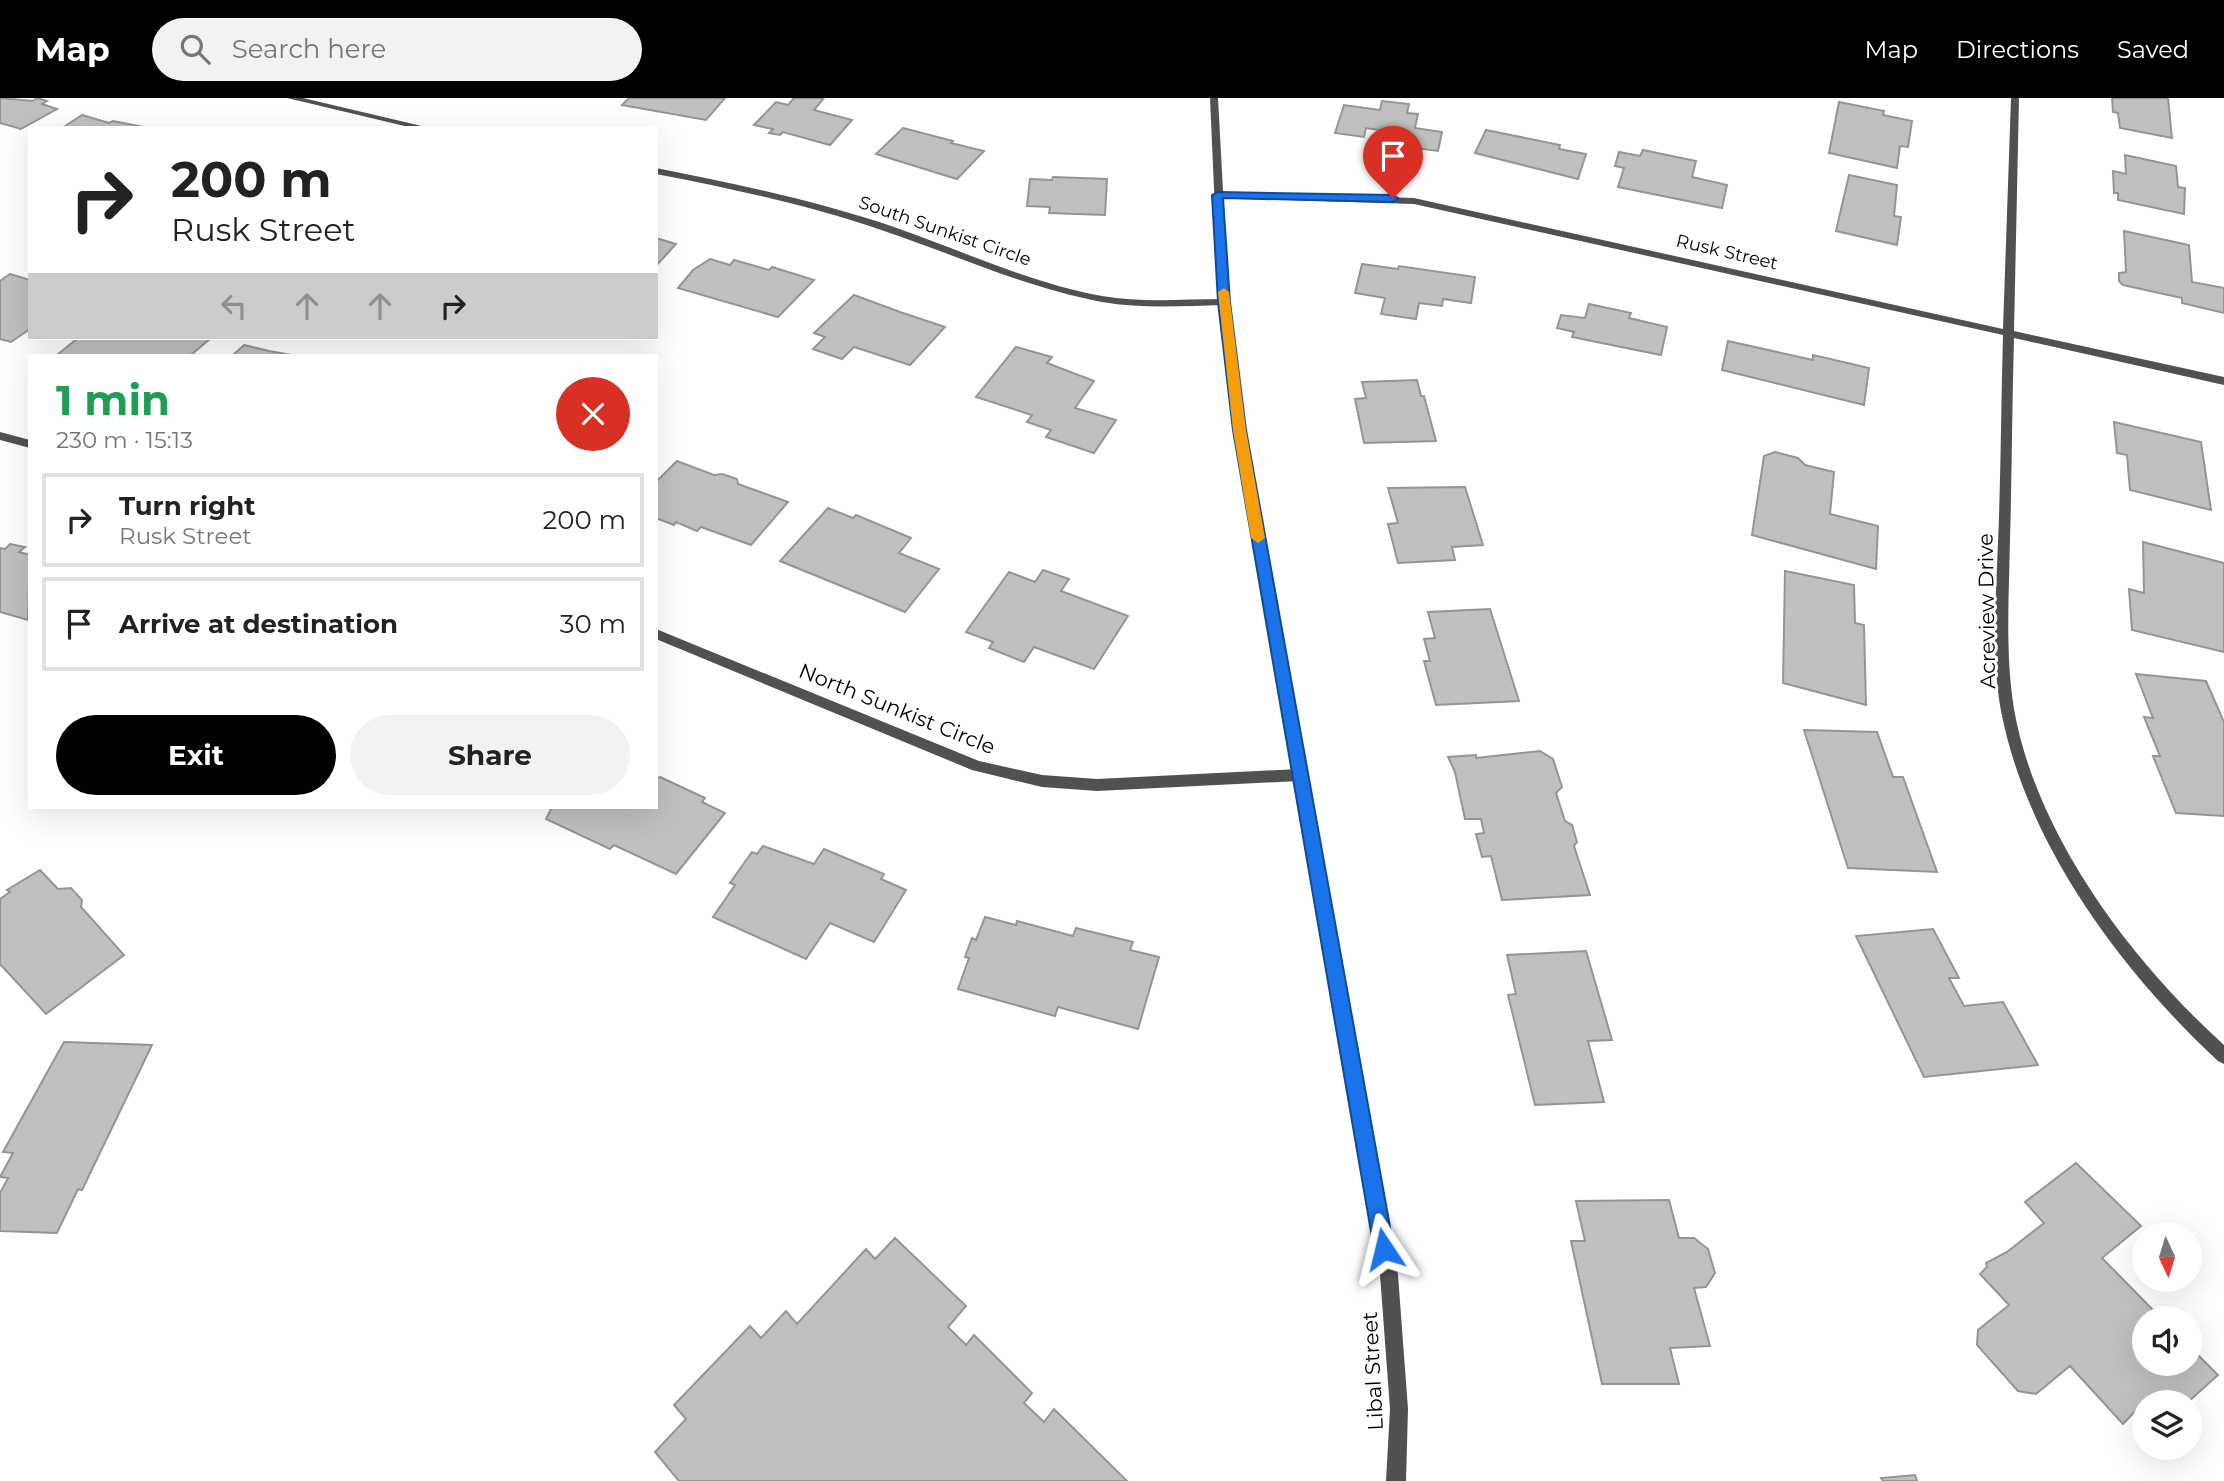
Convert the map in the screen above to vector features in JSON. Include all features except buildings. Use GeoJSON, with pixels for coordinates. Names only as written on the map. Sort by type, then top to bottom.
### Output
{"type":"FeatureCollection","features":[{"type":"Feature","properties":{"kind":"street"},"geometry":{"type":"LineString","coordinates":[[291,98],[417,126]]}},
{"type":"Feature","properties":{"kind":"street","name":"Libal Street"},"geometry":{"type":"LineString","coordinates":[[1214,98],[1224,302],[1239,430],[1388,1275],[1399,1409],[1395,1481]]}},
{"type":"Feature","properties":{"kind":"street","name":"Acreview Drive"},"geometry":{"type":"LineString","coordinates":[[2015,98],[2007,332],[2003,676],[2014,737],[2043,815],[2086,894],[2141,971],[2224,1056]]}},
{"type":"Feature","properties":{"kind":"street","name":"South Sunkist Circle"},"geometry":{"type":"LineString","coordinates":[[658,172],[802,203],[1102,299],[1140,303],[1224,302]]}},
{"type":"Feature","properties":{"kind":"street","name":"Rusk Street"},"geometry":{"type":"LineString","coordinates":[[1218,195],[1413,201],[2224,381]]}},
{"type":"Feature","properties":{"kind":"street"},"geometry":{"type":"LineString","coordinates":[[0,436],[28,443]]}},
{"type":"Feature","properties":{"kind":"street","name":"North Sunkist Circle"},"geometry":{"type":"LineString","coordinates":[[658,635],[977,766],[1029,778],[1097,785],[1300,775]]}},
{"type":"Feature","properties":{"kind":"slow traffic"},"geometry":{"type":"LineString","coordinates":[[1224,292],[1239,430],[1258,538]]}},
{"type":"Feature","properties":{"kind":"route"},"geometry":{"type":"LineString","coordinates":[[1384,1249],[1239,430],[1224,302],[1218,195],[1393,198]]}}]}
